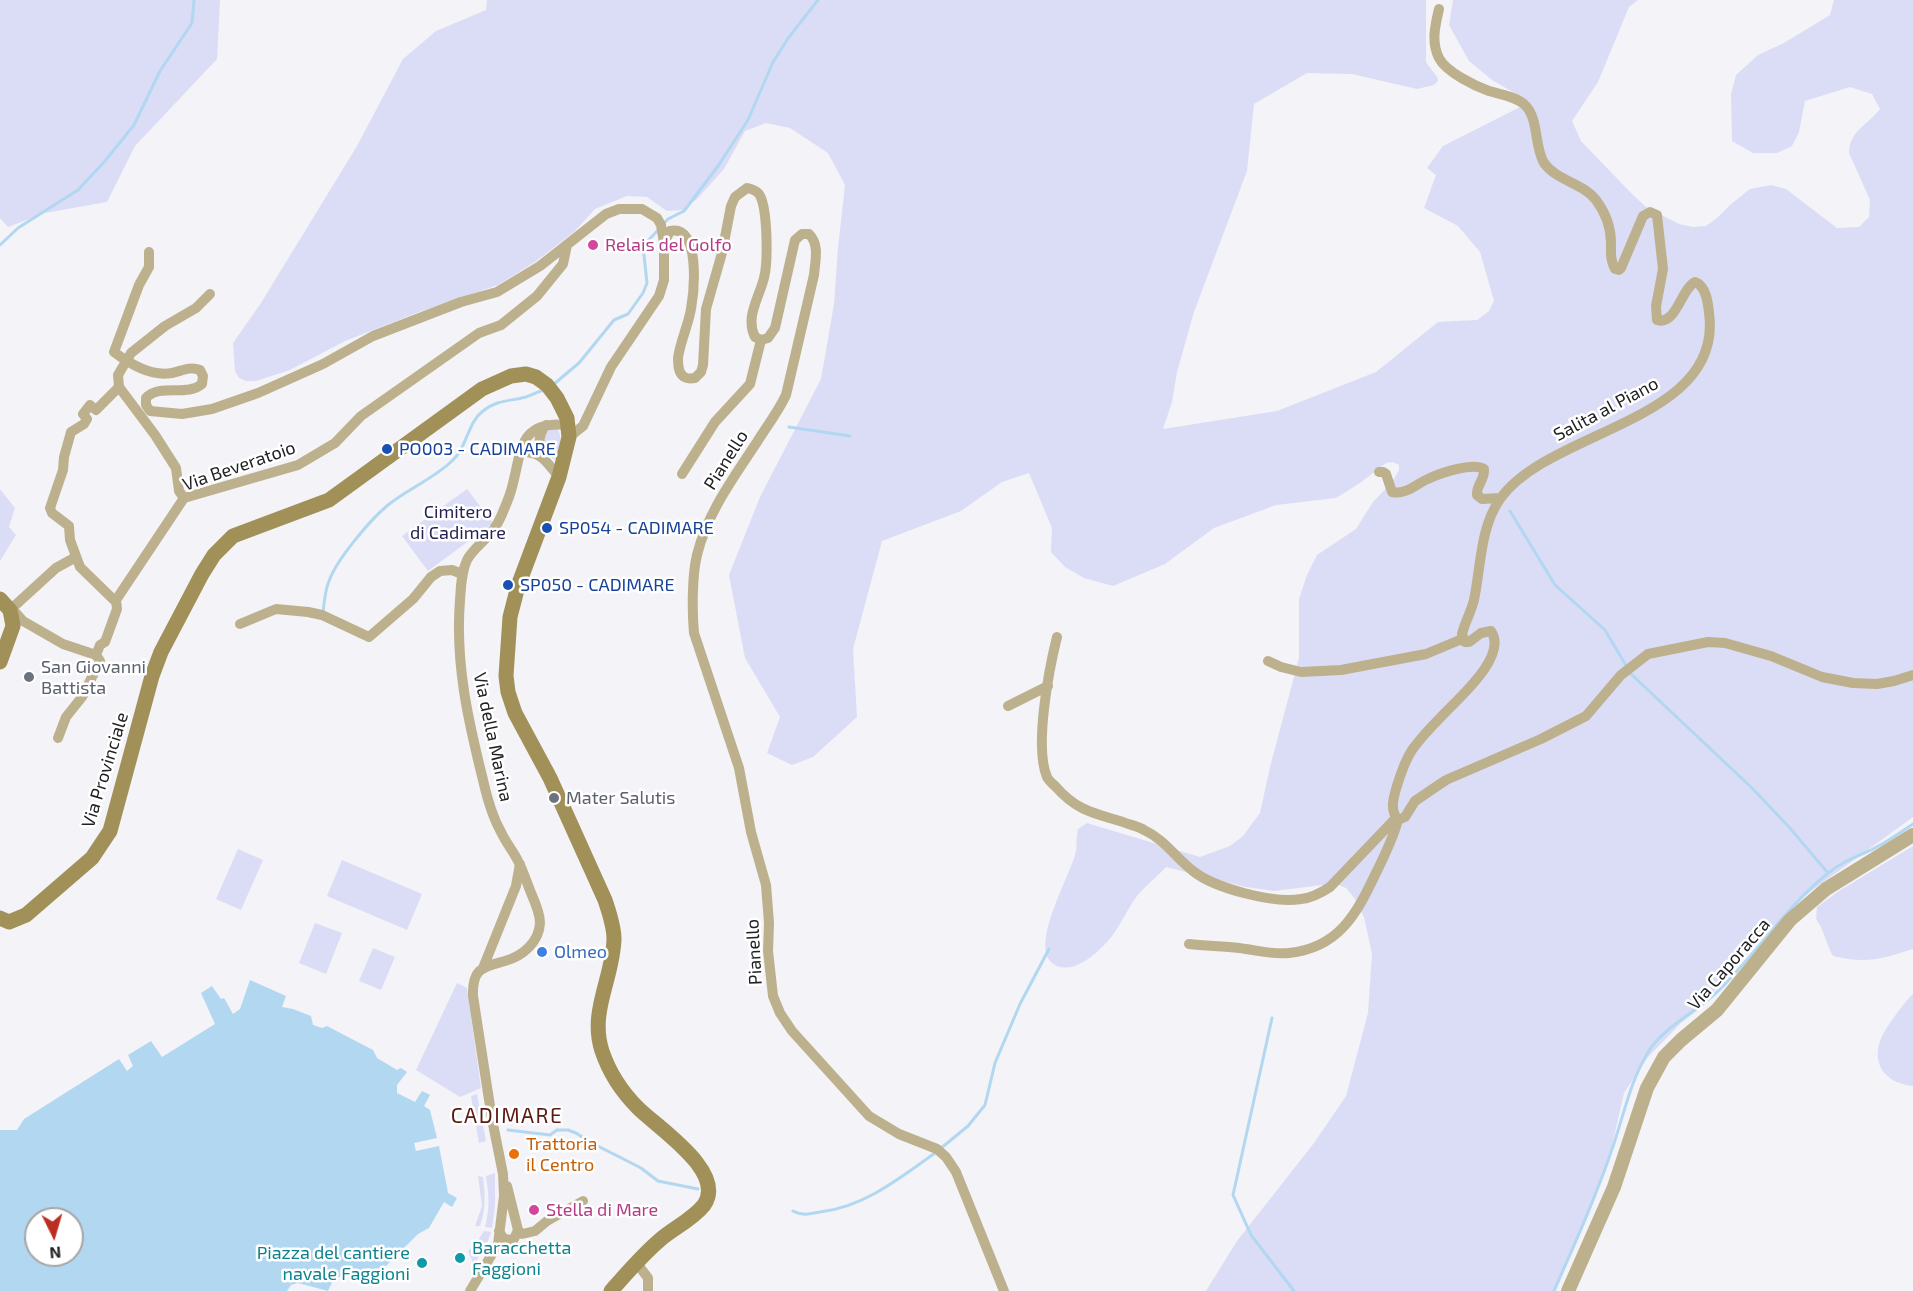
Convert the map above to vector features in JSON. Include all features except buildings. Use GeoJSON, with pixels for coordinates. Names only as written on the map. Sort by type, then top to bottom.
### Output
{"type":"FeatureCollection","features":[{"type":"Feature","properties":{"kind":"main road","name":"Via Provinciale"},"geometry":{"type":"LineString","coordinates":[[0,918],[9,922],[26,915],[92,858],[110,831],[152,676],[161,652],[202,574],[214,555],[233,536],[329,500],[482,389],[511,376],[526,374],[536,377],[551,391],[557,398],[569,431]]}},
{"type":"Feature","properties":{"kind":"main road"},"geometry":{"type":"LineString","coordinates":[[569,431],[559,477],[518,586],[510,617],[506,676],[508,692],[515,712],[550,778],[605,900],[611,919],[614,938],[612,957],[599,1007],[598,1037],[602,1052],[612,1075],[637,1107],[689,1153],[705,1173],[709,1193],[702,1208],[636,1262],[610,1291]]}},
{"type":"Feature","properties":{"kind":"main road"},"geometry":{"type":"LineString","coordinates":[[0,662],[13,626],[3,607]]}},
{"type":"Feature","properties":{"kind":"street","name":"Salita al Piano"},"geometry":{"type":"LineString","coordinates":[[1439,9],[1434,36],[1439,59],[1450,71],[1487,90],[1521,101],[1528,108],[1543,161],[1551,171],[1585,189],[1595,198],[1604,212],[1615,270],[1622,268],[1643,216],[1650,212],[1657,215],[1663,269],[1656,306],[1657,320],[1668,319],[1689,285],[1695,282],[1703,288],[1711,330],[1702,361],[1694,374],[1682,386],[1635,417],[1533,466],[1500,498],[1489,517],[1473,604],[1463,629],[1462,639]]}},
{"type":"Feature","properties":{"kind":"street"},"geometry":{"type":"LineString","coordinates":[[664,243],[670,231],[680,232],[690,243],[693,256],[691,307],[678,362],[682,376],[689,379],[695,378],[704,365],[706,309],[722,254],[731,206],[735,197],[747,188],[759,194],[765,218],[765,276],[751,321],[755,337],[761,340],[750,384],[715,422],[682,474]]}},
{"type":"Feature","properties":{"kind":"street"},"geometry":{"type":"LineString","coordinates":[[149,252],[149,267],[139,285],[114,352],[126,361],[156,373],[173,373],[192,368],[202,372],[202,384],[197,388],[164,391],[148,396],[146,400],[150,411],[182,414],[212,410],[258,393],[322,364],[373,336],[461,302],[497,292],[540,266],[606,214],[619,209],[642,209],[657,218],[661,225],[664,243],[664,280],[659,296],[611,367],[583,426],[569,431],[552,423],[539,427],[527,435],[516,475],[498,524],[471,555],[462,574],[452,570],[441,571],[431,577],[413,599],[369,637],[322,615],[308,612],[276,609],[240,624]]}},
{"type":"Feature","properties":{"kind":"street","name":"Pianello"},"geometry":{"type":"LineString","coordinates":[[761,340],[768,338],[775,328],[795,240],[802,234],[809,234],[816,249],[814,275],[786,395],[778,413],[765,429],[723,495],[707,525],[696,556],[692,611],[694,633],[739,768],[751,832],[766,885],[769,923],[768,951],[773,996],[780,1013],[792,1031],[869,1116],[898,1134],[937,1149],[946,1157],[956,1172],[1004,1291]]}},
{"type":"Feature","properties":{"kind":"street","name":"Via Beveratoio"},"geometry":{"type":"LineString","coordinates":[[58,738],[66,717],[82,697],[96,671],[99,661],[96,655],[100,645],[105,642],[117,609],[116,602],[184,498],[298,465],[335,443],[361,416],[479,333],[501,324],[537,296],[563,264],[567,244]]}},
{"type":"Feature","properties":{"kind":"street"},"geometry":{"type":"LineString","coordinates":[[184,498],[179,491],[176,468],[150,427],[119,387],[118,375],[130,353],[177,318],[196,308],[210,294]]}},
{"type":"Feature","properties":{"kind":"street"},"geometry":{"type":"LineString","coordinates":[[116,602],[80,567],[70,540],[69,526],[52,513],[50,508],[63,470],[65,450],[71,432],[84,424],[87,419],[83,414],[90,405],[96,410],[119,387]]}},
{"type":"Feature","properties":{"kind":"street"},"geometry":{"type":"LineString","coordinates":[[540,455],[539,436],[546,425]]}},
{"type":"Feature","properties":{"kind":"street"},"geometry":{"type":"LineString","coordinates":[[521,452],[540,455],[559,477]]}},
{"type":"Feature","properties":{"kind":"street"},"geometry":{"type":"LineString","coordinates":[[1379,472],[1385,472],[1392,492],[1400,493],[1428,478],[1476,466],[1484,469],[1485,475],[1477,489],[1477,495],[1482,499],[1500,498]]}},
{"type":"Feature","properties":{"kind":"street"},"geometry":{"type":"LineString","coordinates":[[3,607],[76,556]]}},
{"type":"Feature","properties":{"kind":"street","name":"Via della Marina"},"geometry":{"type":"LineString","coordinates":[[462,574],[459,617],[463,695],[488,802],[500,831],[520,864],[536,904],[540,924],[536,939],[526,951],[512,959],[492,963],[483,968]]}},
{"type":"Feature","properties":{"kind":"street"},"geometry":{"type":"LineString","coordinates":[[3,607],[15,612],[22,621],[63,644],[96,655]]}},
{"type":"Feature","properties":{"kind":"street"},"geometry":{"type":"LineString","coordinates":[[1189,944],[1288,953],[1309,950],[1323,944],[1340,931],[1359,909],[1388,849],[1396,819],[1392,809],[1393,799],[1412,750],[1440,717],[1472,687],[1489,662],[1495,640],[1491,631],[1481,633],[1469,642],[1462,639],[1426,654],[1341,670],[1301,672],[1281,668],[1268,661]]}},
{"type":"Feature","properties":{"kind":"street"},"geometry":{"type":"LineString","coordinates":[[1057,637],[1042,722],[1044,766],[1047,779],[1073,804],[1083,810],[1144,829],[1204,879],[1261,897],[1291,900],[1302,899],[1330,887],[1396,819],[1405,817],[1415,801],[1446,780],[1541,740],[1586,716],[1622,675],[1648,654],[1708,642],[1725,643],[1771,656],[1822,677],[1853,683],[1877,684],[1913,675]]}},
{"type":"Feature","properties":{"kind":"street"},"geometry":{"type":"LineString","coordinates":[[1008,706],[1047,686]]}},
{"type":"Feature","properties":{"kind":"street","name":"Via Caporacca"},"geometry":{"type":"LineString","coordinates":[[1568,1291],[1614,1187],[1647,1088],[1664,1057],[1717,1010],[1790,920],[1826,889],[1913,835]]}},
{"type":"Feature","properties":{"kind":"street"},"geometry":{"type":"LineString","coordinates":[[520,864],[516,885],[483,968],[474,981],[472,996],[492,1119],[503,1174],[518,1230],[522,1234],[535,1231],[547,1221],[584,1202]]}},
{"type":"Feature","properties":{"kind":"street"},"geometry":{"type":"LineString","coordinates":[[470,1291],[498,1244],[504,1196],[503,1174]]}},
{"type":"Feature","properties":{"kind":"street"},"geometry":{"type":"LineString","coordinates":[[499,1232],[503,1238],[508,1240],[514,1239],[518,1230]]}},
{"type":"Feature","properties":{"kind":"street"},"geometry":{"type":"LineString","coordinates":[[636,1262],[648,1278],[648,1291]]}},
{"type":"Feature","properties":{"kind":"green space"},"geometry":{"type":"Polygon","coordinates":[[[0,0],[220,0],[217,59],[135,146],[107,202],[45,213],[8,227],[0,218],[0,0]]]}},
{"type":"Feature","properties":{"kind":"green space"},"geometry":{"type":"Polygon","coordinates":[[[487,0],[1426,0],[1426,62],[1437,77],[1438,81],[1434,85],[1417,89],[1352,74],[1307,73],[1254,104],[1247,171],[1194,312],[1163,429],[1277,411],[1376,372],[1438,322],[1477,320],[1489,311],[1494,301],[1480,252],[1458,226],[1424,208],[1436,175],[1427,168],[1443,146],[1530,102],[1492,80],[1469,61],[1449,25],[1453,0],[1638,0],[1629,7],[1598,82],[1572,121],[1581,141],[1646,207],[1679,224],[1693,227],[1706,226],[1750,189],[1771,185],[1786,189],[1837,228],[1859,227],[1869,217],[1870,200],[1849,153],[1856,133],[1880,109],[1872,94],[1850,87],[1805,101],[1799,132],[1792,146],[1777,153],[1753,153],[1732,141],[1731,94],[1736,75],[1758,55],[1784,43],[1830,15],[1834,0],[1913,0],[1913,817],[1803,897],[1724,976],[1707,1003],[1681,1023],[1648,1057],[1624,1093],[1611,1150],[1588,1217],[1553,1291],[1206,1291],[1237,1241],[1314,1143],[1346,1096],[1368,1013],[1372,954],[1364,917],[1355,899],[1346,888],[1336,884],[1274,891],[1246,887],[1166,867],[1137,896],[1107,942],[1086,960],[1066,968],[1060,967],[1049,960],[1045,948],[1052,914],[1073,862],[1078,829],[1087,823],[1200,857],[1230,846],[1243,836],[1260,813],[1299,658],[1299,599],[1307,575],[1317,555],[1356,529],[1373,502],[1392,482],[1399,470],[1399,465],[1393,462],[1386,463],[1336,498],[1276,505],[1214,528],[1165,564],[1113,586],[1084,578],[1065,567],[1051,552],[1052,528],[1029,473],[1002,482],[961,511],[882,541],[853,649],[857,717],[813,757],[792,765],[767,753],[780,717],[745,658],[729,575],[760,497],[821,379],[834,304],[845,185],[828,153],[790,128],[766,123],[745,131],[724,169],[697,199],[683,210],[667,211],[647,197],[627,196],[595,209],[574,232],[535,262],[498,285],[345,341],[290,370],[256,381],[239,378],[235,371],[233,343],[261,303],[357,146],[403,59],[436,31],[486,10],[487,0]]]}},
{"type":"Feature","properties":{"kind":"green space"},"geometry":{"type":"Polygon","coordinates":[[[557,429],[560,444],[556,459],[553,459],[544,447],[544,435],[549,430],[557,429]]]}},
{"type":"Feature","properties":{"kind":"green space"},"geometry":{"type":"Polygon","coordinates":[[[0,489],[15,508],[9,527],[16,535],[0,561],[0,489]]]}},
{"type":"Feature","properties":{"kind":"green space","name":"Cimitero di Cadimare"},"geometry":{"type":"Polygon","coordinates":[[[467,489],[493,523],[428,571],[402,536],[467,489]]]}},
{"type":"Feature","properties":{"kind":"green space"},"geometry":{"type":"Polygon","coordinates":[[[1913,846],[1913,949],[1865,960],[1833,956],[1816,919],[1817,907],[1913,846]]]}},
{"type":"Feature","properties":{"kind":"green space"},"geometry":{"type":"Polygon","coordinates":[[[238,849],[263,860],[241,910],[216,899],[238,849]]]}},
{"type":"Feature","properties":{"kind":"green space"},"geometry":{"type":"Polygon","coordinates":[[[342,860],[422,894],[407,930],[327,896],[342,860]]]}},
{"type":"Feature","properties":{"kind":"green space"},"geometry":{"type":"Polygon","coordinates":[[[315,923],[342,933],[326,974],[299,963],[315,923]]]}},
{"type":"Feature","properties":{"kind":"green space"},"geometry":{"type":"Polygon","coordinates":[[[373,948],[395,957],[381,990],[359,981],[373,948]]]}},
{"type":"Feature","properties":{"kind":"green space"},"geometry":{"type":"Polygon","coordinates":[[[457,983],[467,988],[481,1088],[460,1097],[416,1070],[457,983]]]}},
{"type":"Feature","properties":{"kind":"green space"},"geometry":{"type":"Polygon","coordinates":[[[1913,994],[1913,1086],[1896,1082],[1884,1072],[1878,1059],[1878,1050],[1885,1030],[1913,994]]]}},
{"type":"Feature","properties":{"kind":"green space"},"geometry":{"type":"Polygon","coordinates":[[[477,1094],[486,1141],[479,1143],[471,1096],[477,1094]]]}},
{"type":"Feature","properties":{"kind":"green space"},"geometry":{"type":"Polygon","coordinates":[[[495,1173],[492,1228],[485,1227],[488,1214],[486,1176],[495,1173]]]}},
{"type":"Feature","properties":{"kind":"green space"},"geometry":{"type":"Polygon","coordinates":[[[478,1176],[483,1177],[484,1202],[480,1226],[475,1226],[482,1206],[478,1176]]]}},
{"type":"Feature","properties":{"kind":"green space"},"geometry":{"type":"Polygon","coordinates":[[[484,1231],[491,1232],[487,1244],[474,1265],[468,1251],[484,1231]]]}},
{"type":"Feature","properties":{"kind":"shaded area"},"geometry":{"type":"Polygon","coordinates":[[[250,980],[286,996],[282,1007],[311,1016],[313,1025],[322,1028],[327,1026],[373,1050],[377,1058],[397,1070],[401,1068],[407,1072],[397,1085],[397,1093],[415,1102],[422,1091],[430,1095],[424,1106],[430,1110],[437,1138],[414,1143],[416,1151],[439,1146],[448,1193],[457,1198],[452,1207],[444,1202],[429,1228],[418,1234],[371,1281],[352,1275],[341,1276],[331,1284],[328,1291],[298,1283],[291,1285],[287,1291],[0,1291],[0,1130],[17,1130],[24,1119],[119,1059],[127,1071],[133,1066],[128,1055],[151,1041],[162,1057],[215,1024],[201,993],[212,986],[221,999],[224,998],[233,1014],[240,1009],[250,980]]]}},
{"type":"Feature","properties":{"kind":"waterway"},"geometry":{"type":"LineString","coordinates":[[0,245],[18,228],[78,190],[134,125],[160,71],[192,23],[194,0]]}},
{"type":"Feature","properties":{"kind":"waterway"},"geometry":{"type":"LineString","coordinates":[[663,224],[684,211],[718,166],[748,120],[773,62],[818,0]]}},
{"type":"Feature","properties":{"kind":"waterway"},"geometry":{"type":"LineString","coordinates":[[554,384],[579,363],[614,320],[628,314],[643,293],[647,283],[643,246],[659,229]]}},
{"type":"Feature","properties":{"kind":"waterway"},"geometry":{"type":"LineString","coordinates":[[323,613],[327,588],[333,572],[355,540],[381,512],[396,499],[452,461],[461,449],[474,422],[488,407],[543,390]]}},
{"type":"Feature","properties":{"kind":"waterway"},"geometry":{"type":"LineString","coordinates":[[789,427],[850,436]]}},
{"type":"Feature","properties":{"kind":"waterway"},"geometry":{"type":"LineString","coordinates":[[1510,511],[1555,585],[1605,630],[1631,674],[1752,788],[1828,873]]}},
{"type":"Feature","properties":{"kind":"waterway"},"geometry":{"type":"LineString","coordinates":[[1554,1291],[1598,1188],[1635,1077],[1653,1045],[1669,1029],[1715,994],[1783,917],[1827,874],[1842,863],[1882,844],[1913,824]]}},
{"type":"Feature","properties":{"kind":"waterway"},"geometry":{"type":"LineString","coordinates":[[940,1149],[968,1126],[985,1105],[995,1063],[1020,1004],[1049,949]]}},
{"type":"Feature","properties":{"kind":"waterway"},"geometry":{"type":"LineString","coordinates":[[1272,1018],[1233,1195],[1251,1235],[1294,1291]]}},
{"type":"Feature","properties":{"kind":"waterway"},"geometry":{"type":"LineString","coordinates":[[508,1130],[550,1135],[557,1130],[568,1130],[641,1168],[658,1181],[698,1189]]}},
{"type":"Feature","properties":{"kind":"waterway"},"geometry":{"type":"LineString","coordinates":[[793,1211],[809,1214],[852,1204],[881,1190],[935,1153]]}},
{"type":"Feature","properties":{"kind":"place","name":"Relais del Golfo"},"geometry":{"type":"Point","coordinates":[593,245]}},
{"type":"Feature","properties":{"kind":"place","name":"PO003 - CADIMARE"},"geometry":{"type":"Point","coordinates":[387,449]}},
{"type":"Feature","properties":{"kind":"place","name":"SP054 - CADIMARE"},"geometry":{"type":"Point","coordinates":[547,528]}},
{"type":"Feature","properties":{"kind":"place","name":"SP050 - CADIMARE"},"geometry":{"type":"Point","coordinates":[508,585]}},
{"type":"Feature","properties":{"kind":"place","name":"San Giovanni Battista"},"geometry":{"type":"Point","coordinates":[29,677]}},
{"type":"Feature","properties":{"kind":"place","name":"Mater Salutis"},"geometry":{"type":"Point","coordinates":[554,798]}},
{"type":"Feature","properties":{"kind":"place","name":"Olmeo"},"geometry":{"type":"Point","coordinates":[542,952]}},
{"type":"Feature","properties":{"kind":"place","name":"Trattoria il Centro"},"geometry":{"type":"Point","coordinates":[514,1154]}},
{"type":"Feature","properties":{"kind":"place","name":"Stella di Mare"},"geometry":{"type":"Point","coordinates":[534,1210]}},
{"type":"Feature","properties":{"kind":"place","name":"Baracchetta Faggioni"},"geometry":{"type":"Point","coordinates":[460,1258]}},
{"type":"Feature","properties":{"kind":"place","name":"Piazza del cantiere navale Faggioni"},"geometry":{"type":"Point","coordinates":[422,1263]}},
{"type":"Feature","properties":{"kind":"district","name":"CADIMARE"},"geometry":{"type":"Point","coordinates":[507,1116]}}]}
